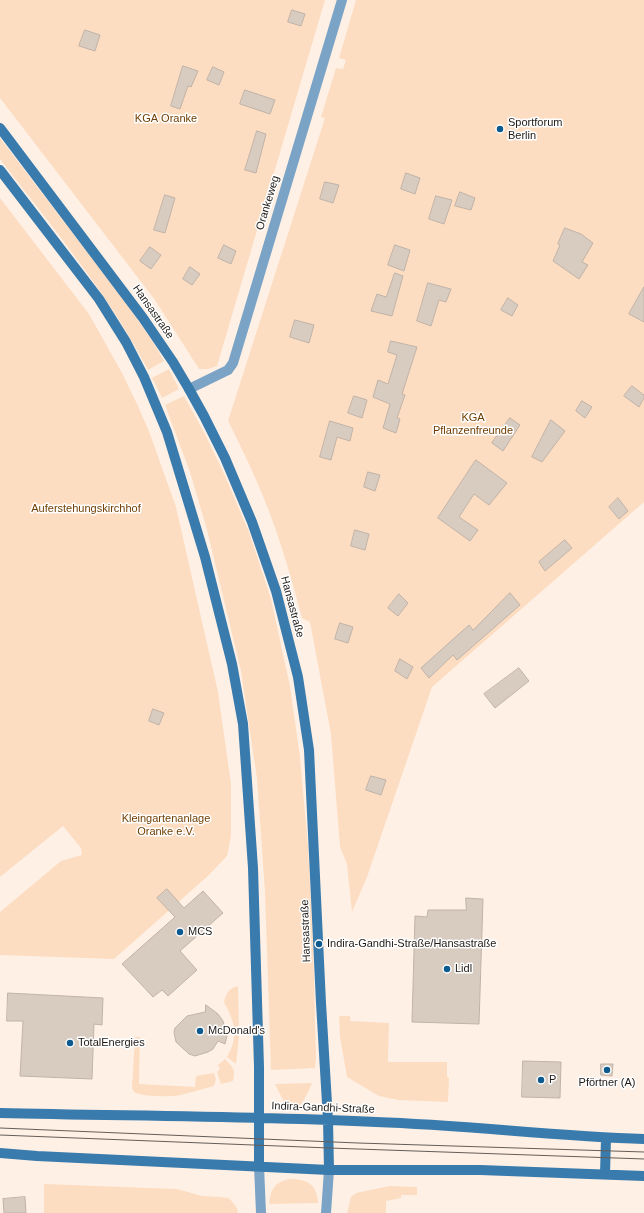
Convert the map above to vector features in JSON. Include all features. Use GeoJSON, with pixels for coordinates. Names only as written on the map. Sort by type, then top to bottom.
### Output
{"type":"FeatureCollection","features":[{"type":"Feature","properties":{"kind":"main road","name":"Hansastraße"},"geometry":{"type":"LineString","coordinates":[[0,128],[143,318],[173,362],[204,416],[225,458],[252,522],[276,591],[298,677],[309,750],[328,1120],[329,1170]]}},
{"type":"Feature","properties":{"kind":"main road"},"geometry":{"type":"LineString","coordinates":[[0,170],[99,299],[126,342],[144,377],[167,432],[205,557],[232,664],[243,724],[253,868],[259,1066],[259,1166]]}},
{"type":"Feature","properties":{"kind":"main road","name":"Indira-Gandhi-Straße"},"geometry":{"type":"LineString","coordinates":[[0,1114],[328,1120],[464,1126],[606,1138],[644,1139]]}},
{"type":"Feature","properties":{"kind":"main road"},"geometry":{"type":"LineString","coordinates":[[605,1174],[606,1138]]}},
{"type":"Feature","properties":{"kind":"main road"},"geometry":{"type":"LineString","coordinates":[[0,1152],[36,1156],[329,1170],[480,1170],[644,1176]]}},
{"type":"Feature","properties":{"kind":"street","name":"Orankeweg"},"geometry":{"type":"LineString","coordinates":[[189,389],[228,370],[233,363],[342,0]]}},
{"type":"Feature","properties":{"kind":"street"},"geometry":{"type":"LineString","coordinates":[[259,1166],[261,1213]]}},
{"type":"Feature","properties":{"kind":"street"},"geometry":{"type":"LineString","coordinates":[[326,1213],[329,1170]]}},
{"type":"Feature","properties":{"kind":"green space","name":"KGA Oranke"},"geometry":{"type":"Polygon","coordinates":[[[0,0],[325,0],[217,366],[208,369],[199,369],[155,300],[0,98],[0,0]]]}},
{"type":"Feature","properties":{"kind":"green space","name":"KGA Pflanzenfreunde"},"geometry":{"type":"Polygon","coordinates":[[[356,0],[644,0],[644,502],[432,687],[367,877],[352,912],[347,864],[340,847],[331,734],[310,622],[302,618],[287,566],[264,498],[228,421],[325,118],[321,117],[336,68],[343,69],[346,60],[339,58],[356,0]]]}},
{"type":"Feature","properties":{"kind":"green space"},"geometry":{"type":"Polygon","coordinates":[[[0,138],[125,302],[153,342],[164,361],[148,370],[115,314],[97,287],[0,159],[0,138]]]}},
{"type":"Feature","properties":{"kind":"green space","name":"Auferstehungskirchhof"},"geometry":{"type":"Polygon","coordinates":[[[0,198],[89,314],[122,373],[138,406],[150,434],[176,507],[218,692],[231,784],[231,836],[227,856],[209,875],[114,959],[0,955],[0,912],[61,861],[82,855],[81,848],[63,826],[0,877],[0,198]]]}},
{"type":"Feature","properties":{"kind":"green space"},"geometry":{"type":"Polygon","coordinates":[[[169,369],[179,389],[162,398],[152,378],[169,369]]]}},
{"type":"Feature","properties":{"kind":"green space"},"geometry":{"type":"Polygon","coordinates":[[[184,396],[205,434],[249,532],[271,599],[290,686],[300,757],[308,847],[313,941],[315,1068],[271,1070],[265,892],[257,779],[241,671],[207,530],[190,472],[165,405],[184,396]]]}},
{"type":"Feature","properties":{"kind":"green space"},"geometry":{"type":"Polygon","coordinates":[[[238,986],[239,1035],[236,1064],[227,1057],[233,1042],[234,1030],[231,1016],[224,1002],[228,992],[232,988],[238,986]]]}},
{"type":"Feature","properties":{"kind":"green space"},"geometry":{"type":"Polygon","coordinates":[[[339,1016],[350,1016],[350,1021],[389,1023],[388,1062],[447,1062],[447,1077],[449,1078],[448,1102],[398,1100],[379,1096],[347,1077],[340,1037],[339,1016]]]}},
{"type":"Feature","properties":{"kind":"green space"},"geometry":{"type":"Polygon","coordinates":[[[135,1037],[140,1037],[139,1084],[195,1087],[196,1076],[214,1073],[216,1079],[214,1086],[176,1096],[150,1096],[134,1092],[132,1088],[135,1037]]]}},
{"type":"Feature","properties":{"kind":"green space"},"geometry":{"type":"Polygon","coordinates":[[[225,1059],[233,1069],[234,1077],[233,1081],[221,1084],[217,1072],[220,1069],[218,1065],[225,1059]]]}},
{"type":"Feature","properties":{"kind":"green space"},"geometry":{"type":"Polygon","coordinates":[[[312,1083],[302,1103],[297,1109],[292,1110],[285,1104],[275,1084],[312,1083]]]}},
{"type":"Feature","properties":{"kind":"green space"},"geometry":{"type":"Polygon","coordinates":[[[289,1179],[301,1180],[310,1184],[316,1191],[318,1203],[269,1204],[274,1187],[280,1182],[289,1179]]]}},
{"type":"Feature","properties":{"kind":"green space"},"geometry":{"type":"Polygon","coordinates":[[[44,1184],[177,1189],[202,1196],[229,1198],[237,1208],[238,1213],[44,1213],[44,1184]]]}},
{"type":"Feature","properties":{"kind":"green space"},"geometry":{"type":"Polygon","coordinates":[[[390,1186],[417,1187],[417,1195],[401,1195],[401,1198],[386,1201],[386,1213],[347,1213],[351,1197],[356,1193],[390,1186]]]}},
{"type":"Feature","properties":{"kind":"building"},"geometry":{"type":"Polygon","coordinates":[[[292,10],[305,14],[301,26],[288,22],[292,10]]]}},
{"type":"Feature","properties":{"kind":"building"},"geometry":{"type":"Polygon","coordinates":[[[85,30],[100,35],[95,51],[79,46],[85,30]]]}},
{"type":"Feature","properties":{"kind":"building"},"geometry":{"type":"Polygon","coordinates":[[[183,66],[198,71],[191,87],[188,86],[180,109],[171,106],[183,66]]]}},
{"type":"Feature","properties":{"kind":"building"},"geometry":{"type":"Polygon","coordinates":[[[213,67],[224,72],[219,85],[207,80],[213,67]]]}},
{"type":"Feature","properties":{"kind":"building"},"geometry":{"type":"Polygon","coordinates":[[[245,90],[275,100],[270,114],[240,104],[245,90]]]}},
{"type":"Feature","properties":{"kind":"building"},"geometry":{"type":"Polygon","coordinates":[[[257,131],[266,134],[256,173],[245,170],[257,131]]]}},
{"type":"Feature","properties":{"kind":"building"},"geometry":{"type":"Polygon","coordinates":[[[406,173],[420,178],[415,194],[401,189],[406,173]]]}},
{"type":"Feature","properties":{"kind":"building"},"geometry":{"type":"Polygon","coordinates":[[[325,182],[339,185],[333,203],[320,199],[325,182]]]}},
{"type":"Feature","properties":{"kind":"building"},"geometry":{"type":"Polygon","coordinates":[[[460,192],[475,198],[471,210],[455,206],[460,192]]]}},
{"type":"Feature","properties":{"kind":"building"},"geometry":{"type":"Polygon","coordinates":[[[165,195],[175,198],[165,233],[154,230],[165,195]]]}},
{"type":"Feature","properties":{"kind":"building"},"geometry":{"type":"Polygon","coordinates":[[[436,196],[452,200],[444,224],[429,219],[436,196]]]}},
{"type":"Feature","properties":{"kind":"building"},"geometry":{"type":"Polygon","coordinates":[[[565,228],[581,234],[593,243],[582,262],[588,265],[579,279],[553,261],[565,228]]]}},
{"type":"Feature","properties":{"kind":"building"},"geometry":{"type":"Polygon","coordinates":[[[224,245],[236,251],[231,264],[218,258],[224,245]]]}},
{"type":"Feature","properties":{"kind":"building"},"geometry":{"type":"Polygon","coordinates":[[[395,245],[410,250],[404,271],[388,265],[395,245]]]}},
{"type":"Feature","properties":{"kind":"building"},"geometry":{"type":"Polygon","coordinates":[[[150,247],[161,255],[151,269],[140,261],[150,247]]]}},
{"type":"Feature","properties":{"kind":"building"},"geometry":{"type":"Polygon","coordinates":[[[190,267],[200,274],[192,285],[183,279],[190,267]]]}},
{"type":"Feature","properties":{"kind":"building"},"geometry":{"type":"Polygon","coordinates":[[[395,273],[403,276],[392,316],[371,311],[377,294],[386,297],[395,273]]]}},
{"type":"Feature","properties":{"kind":"building"},"geometry":{"type":"Polygon","coordinates":[[[428,283],[451,289],[446,302],[439,300],[431,326],[417,321],[428,283]]]}},
{"type":"Feature","properties":{"kind":"building"},"geometry":{"type":"Polygon","coordinates":[[[644,287],[644,322],[629,314],[644,287]]]}},
{"type":"Feature","properties":{"kind":"building"},"geometry":{"type":"Polygon","coordinates":[[[508,298],[518,305],[512,316],[501,310],[508,298]]]}},
{"type":"Feature","properties":{"kind":"building"},"geometry":{"type":"Polygon","coordinates":[[[295,320],[314,325],[309,343],[290,337],[295,320]]]}},
{"type":"Feature","properties":{"kind":"building"},"geometry":{"type":"Polygon","coordinates":[[[391,341],[417,347],[402,394],[405,395],[397,418],[400,419],[396,433],[383,428],[390,404],[373,397],[378,380],[388,384],[397,355],[388,352],[391,341]]]}},
{"type":"Feature","properties":{"kind":"building"},"geometry":{"type":"Polygon","coordinates":[[[632,386],[644,395],[639,407],[624,396],[632,386]]]}},
{"type":"Feature","properties":{"kind":"building"},"geometry":{"type":"Polygon","coordinates":[[[354,396],[367,400],[362,418],[348,413],[354,396]]]}},
{"type":"Feature","properties":{"kind":"building"},"geometry":{"type":"Polygon","coordinates":[[[582,401],[592,407],[585,418],[576,411],[582,401]]]}},
{"type":"Feature","properties":{"kind":"building"},"geometry":{"type":"Polygon","coordinates":[[[510,418],[520,425],[503,451],[492,443],[510,418]]]}},
{"type":"Feature","properties":{"kind":"building"},"geometry":{"type":"Polygon","coordinates":[[[551,420],[565,431],[542,462],[532,457],[551,420]]]}},
{"type":"Feature","properties":{"kind":"building"},"geometry":{"type":"Polygon","coordinates":[[[330,421],[353,428],[350,441],[337,437],[331,460],[320,457],[330,421]]]}},
{"type":"Feature","properties":{"kind":"building"},"geometry":{"type":"Polygon","coordinates":[[[476,460],[507,483],[489,505],[474,494],[459,517],[478,530],[470,541],[438,518],[476,460]]]}},
{"type":"Feature","properties":{"kind":"building"},"geometry":{"type":"Polygon","coordinates":[[[368,472],[380,475],[375,491],[364,487],[368,472]]]}},
{"type":"Feature","properties":{"kind":"building"},"geometry":{"type":"Polygon","coordinates":[[[618,498],[628,511],[619,519],[609,507],[618,498]]]}},
{"type":"Feature","properties":{"kind":"building"},"geometry":{"type":"Polygon","coordinates":[[[355,530],[369,534],[365,550],[351,546],[355,530]]]}},
{"type":"Feature","properties":{"kind":"building"},"geometry":{"type":"Polygon","coordinates":[[[565,540],[572,548],[545,571],[539,562],[565,540]]]}},
{"type":"Feature","properties":{"kind":"building"},"geometry":{"type":"Polygon","coordinates":[[[510,593],[520,605],[457,660],[453,655],[429,678],[421,668],[469,625],[473,630],[510,593]]]}},
{"type":"Feature","properties":{"kind":"building"},"geometry":{"type":"Polygon","coordinates":[[[399,594],[408,603],[398,616],[388,608],[399,594]]]}},
{"type":"Feature","properties":{"kind":"building"},"geometry":{"type":"Polygon","coordinates":[[[340,623],[353,627],[348,643],[335,639],[340,623]]]}},
{"type":"Feature","properties":{"kind":"building"},"geometry":{"type":"Polygon","coordinates":[[[400,659],[413,667],[407,679],[395,671],[400,659]]]}},
{"type":"Feature","properties":{"kind":"building"},"geometry":{"type":"Polygon","coordinates":[[[519,668],[529,681],[495,708],[484,694],[519,668]]]}},
{"type":"Feature","properties":{"kind":"building"},"geometry":{"type":"Polygon","coordinates":[[[153,709],[164,713],[159,725],[149,721],[153,709]]]}},
{"type":"Feature","properties":{"kind":"building"},"geometry":{"type":"Polygon","coordinates":[[[371,776],[386,780],[381,795],[366,790],[371,776]]]}},
{"type":"Feature","properties":{"kind":"building","name":"MCS"},"geometry":{"type":"Polygon","coordinates":[[[167,889],[184,908],[203,891],[223,913],[180,951],[197,970],[168,996],[162,990],[153,997],[122,964],[175,917],[157,898],[167,889]]]}},
{"type":"Feature","properties":{"kind":"building","name":"Lidl"},"geometry":{"type":"Polygon","coordinates":[[[466,898],[483,899],[479,1024],[412,1022],[415,916],[427,917],[428,910],[466,910],[466,898]]]}},
{"type":"Feature","properties":{"kind":"building"},"geometry":{"type":"Polygon","coordinates":[[[8,993],[103,998],[102,1025],[94,1024],[92,1079],[20,1076],[23,1021],[7,1021],[8,993]]]}},
{"type":"Feature","properties":{"kind":"building","name":"McDonald's"},"geometry":{"type":"Polygon","coordinates":[[[206,1005],[218,1014],[223,1021],[227,1036],[225,1044],[218,1041],[213,1049],[195,1056],[189,1054],[176,1042],[174,1032],[175,1028],[187,1016],[205,1012],[206,1005]]]}},
{"type":"Feature","properties":{"kind":"building","name":"P"},"geometry":{"type":"Polygon","coordinates":[[[523,1061],[561,1062],[560,1098],[522,1097],[523,1061]]]}},
{"type":"Feature","properties":{"kind":"building","name":"Pförtner (A)"},"geometry":{"type":"Polygon","coordinates":[[[601,1064],[613,1064],[612,1076],[601,1075],[601,1064]]]}},
{"type":"Feature","properties":{"kind":"building"},"geometry":{"type":"Polygon","coordinates":[[[25,1197],[26,1213],[4,1213],[3,1199],[25,1197]]]}},
{"type":"Feature","properties":{"kind":"tram line"},"geometry":{"type":"LineString","coordinates":[[0,1128],[358,1143],[644,1152]]}},
{"type":"Feature","properties":{"kind":"tram line"},"geometry":{"type":"LineString","coordinates":[[0,1135],[644,1159]]}},
{"type":"Feature","properties":{"kind":"place","name":"Sportforum Berlin"},"geometry":{"type":"Point","coordinates":[500,129]}},
{"type":"Feature","properties":{"kind":"place","name":"MCS"},"geometry":{"type":"Point","coordinates":[180,932]}},
{"type":"Feature","properties":{"kind":"place","name":"Indira-Gandhi-Straße/Hansastraße"},"geometry":{"type":"Point","coordinates":[319,944]}},
{"type":"Feature","properties":{"kind":"place","name":"Lidl"},"geometry":{"type":"Point","coordinates":[447,969]}},
{"type":"Feature","properties":{"kind":"place","name":"McDonald's"},"geometry":{"type":"Point","coordinates":[200,1031]}},
{"type":"Feature","properties":{"kind":"place","name":"TotalEnergies"},"geometry":{"type":"Point","coordinates":[70,1043]}},
{"type":"Feature","properties":{"kind":"place","name":"Pförtner (A)"},"geometry":{"type":"Point","coordinates":[607,1070]}},
{"type":"Feature","properties":{"kind":"place","name":"P"},"geometry":{"type":"Point","coordinates":[541,1080]}},
{"type":"Feature","properties":{"kind":"park label","name":"Kleingartenanlage Oranke e.V."},"geometry":{"type":"Point","coordinates":[166,825]}}]}
